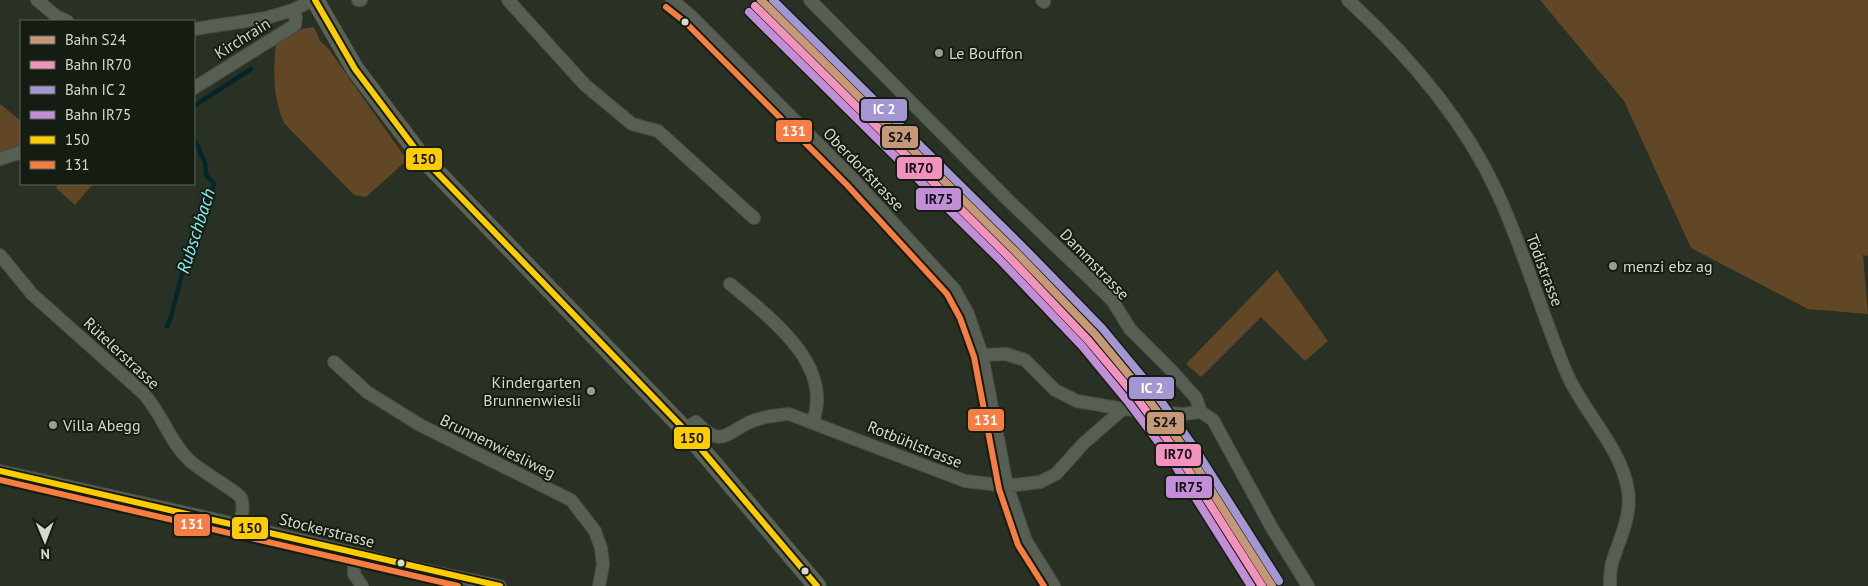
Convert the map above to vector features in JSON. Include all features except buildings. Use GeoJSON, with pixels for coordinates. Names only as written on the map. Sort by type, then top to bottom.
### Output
{"type":"FeatureCollection","features":[{"type":"Feature","properties":{"kind":"main road"},"geometry":{"type":"LineString","coordinates":[[314,0],[355,69],[420,155],[684,429],[817,586]]}},
{"type":"Feature","properties":{"kind":"street"},"geometry":{"type":"LineString","coordinates":[[36,0],[56,16],[65,20]]}},
{"type":"Feature","properties":{"kind":"street"},"geometry":{"type":"LineString","coordinates":[[195,29],[266,18],[293,10],[314,0]]}},
{"type":"Feature","properties":{"kind":"street"},"geometry":{"type":"LineString","coordinates":[[508,0],[585,85],[632,124],[658,130],[754,218]]}},
{"type":"Feature","properties":{"kind":"street","name":"Oberdorfstrasse"},"geometry":{"type":"LineString","coordinates":[[672,0],[853,179],[954,289],[968,314],[982,355],[1007,486],[1026,542],[1054,586]]}},
{"type":"Feature","properties":{"kind":"street","name":"Dammstrasse"},"geometry":{"type":"LineString","coordinates":[[810,0],[1008,200],[1112,300],[1130,328],[1196,398],[1201,412],[1213,420],[1272,528],[1308,586]]}},
{"type":"Feature","properties":{"kind":"street","name":"Tödistrasse"},"geometry":{"type":"LineString","coordinates":[[1348,0],[1402,53],[1460,126],[1496,189],[1539,296],[1567,374],[1621,467],[1628,491],[1627,523],[1612,565],[1610,586]]}},
{"type":"Feature","properties":{"kind":"street","name":"Kirchrain"},"geometry":{"type":"LineString","coordinates":[[195,87],[295,25],[296,17],[293,10]]}},
{"type":"Feature","properties":{"kind":"street"},"geometry":{"type":"LineString","coordinates":[[0,159],[20,152]]}},
{"type":"Feature","properties":{"kind":"street","name":"Rütelerstrasse"},"geometry":{"type":"LineString","coordinates":[[0,254],[32,294],[148,398],[179,450],[204,474],[238,494],[242,500],[243,511],[240,525]]}},
{"type":"Feature","properties":{"kind":"street"},"geometry":{"type":"LineString","coordinates":[[730,284],[793,342],[805,360],[814,379],[817,394],[817,408],[813,421]]}},
{"type":"Feature","properties":{"kind":"street"},"geometry":{"type":"LineString","coordinates":[[982,355],[1006,354],[1025,360],[1055,390],[1077,401],[1129,409],[1182,414],[1201,412]]}},
{"type":"Feature","properties":{"kind":"street","name":"Brunnenwiesliweg"},"geometry":{"type":"LineString","coordinates":[[334,362],[367,392],[420,425],[571,500],[595,531],[601,548],[604,565],[598,586]]}},
{"type":"Feature","properties":{"kind":"street","name":"Rotbühlstrasse"},"geometry":{"type":"LineString","coordinates":[[684,429],[696,422],[706,432],[718,437],[732,434],[750,422],[773,415],[788,414],[813,421],[965,482],[1007,486],[1040,482],[1056,474],[1084,443],[1129,409]]}},
{"type":"Feature","properties":{"kind":"street","name":"Stockerstrasse"},"geometry":{"type":"LineString","coordinates":[[0,471],[240,525],[354,554],[500,586]]}},
{"type":"Feature","properties":{"kind":"street"},"geometry":{"type":"LineString","coordinates":[[354,554],[354,574],[362,586]]}},
{"type":"Feature","properties":{"kind":"shaded area"},"geometry":{"type":"Polygon","coordinates":[[[1540,0],[1868,0],[1868,256],[1863,255],[1868,314],[1808,309],[1691,248],[1624,101],[1540,0]]]}},
{"type":"Feature","properties":{"kind":"shaded area"},"geometry":{"type":"Polygon","coordinates":[[[314,27],[320,41],[328,48],[407,160],[366,197],[354,195],[284,123],[280,113],[275,84],[276,44],[302,29],[314,27]]]}},
{"type":"Feature","properties":{"kind":"shaded area"},"geometry":{"type":"Polygon","coordinates":[[[0,104],[20,120],[20,149],[0,156],[0,104]]]}},
{"type":"Feature","properties":{"kind":"shaded area"},"geometry":{"type":"Polygon","coordinates":[[[58,185],[92,185],[75,205],[56,188],[58,185]]]}},
{"type":"Feature","properties":{"kind":"shaded area"},"geometry":{"type":"Polygon","coordinates":[[[1277,270],[1328,341],[1305,361],[1261,317],[1201,377],[1186,364],[1277,270]]]}},
{"type":"Feature","properties":{"kind":"waterway","name":"Rubschbach"},"geometry":{"type":"LineString","coordinates":[[195,105],[251,69]]}},
{"type":"Feature","properties":{"kind":"waterway","name":"Rubschbach"},"geometry":{"type":"LineString","coordinates":[[167,326],[192,234],[205,211],[214,184],[206,175],[205,163],[195,140]]}},
{"type":"Feature","properties":{"kind":"rail line","name":"S24"},"geometry":{"type":"LineString","coordinates":[[761,0],[1014,250],[1095,334],[1143,392],[1185,449],[1272,586]]}},
{"type":"Feature","properties":{"kind":"rail line","name":"IR70"},"geometry":{"type":"LineString","coordinates":[[755,6],[1008,256],[1088,340],[1136,397],[1178,454],[1262,586]]}},
{"type":"Feature","properties":{"kind":"rail line","name":"IR75"},"geometry":{"type":"LineString","coordinates":[[749,12],[1002,262],[1082,346],[1129,403],[1171,459],[1251,586]]}},
{"type":"Feature","properties":{"kind":"transit line","name":"150"},"geometry":{"type":"LineString","coordinates":[[315,0],[355,69],[420,155],[684,429],[817,586]]}},
{"type":"Feature","properties":{"kind":"transit line"},"geometry":{"type":"LineString","coordinates":[[773,0],[1020,244],[1102,328],[1150,386],[1192,444],[1279,581]]}},
{"type":"Feature","properties":{"kind":"transit line","name":"131"},"geometry":{"type":"LineString","coordinates":[[666,7],[685,22],[847,185],[947,294],[960,318],[974,357],[999,489],[1018,545],[1044,586]]}},
{"type":"Feature","properties":{"kind":"transit line","name":"150"},"geometry":{"type":"LineString","coordinates":[[0,471],[500,586]]}},
{"type":"Feature","properties":{"kind":"transit line","name":"131"},"geometry":{"type":"LineString","coordinates":[[0,480],[458,586]]}},
{"type":"Feature","properties":{"kind":"place","name":"Le Bouffon"},"geometry":{"type":"Point","coordinates":[939,53]}},
{"type":"Feature","properties":{"kind":"place","name":"menzi ebz ag"},"geometry":{"type":"Point","coordinates":[1613,266]}},
{"type":"Feature","properties":{"kind":"place","name":"Kindergarten Brunnenwiesli"},"geometry":{"type":"Point","coordinates":[591,391]}},
{"type":"Feature","properties":{"kind":"place","name":"Villa Abegg"},"geometry":{"type":"Point","coordinates":[53,425]}}]}
